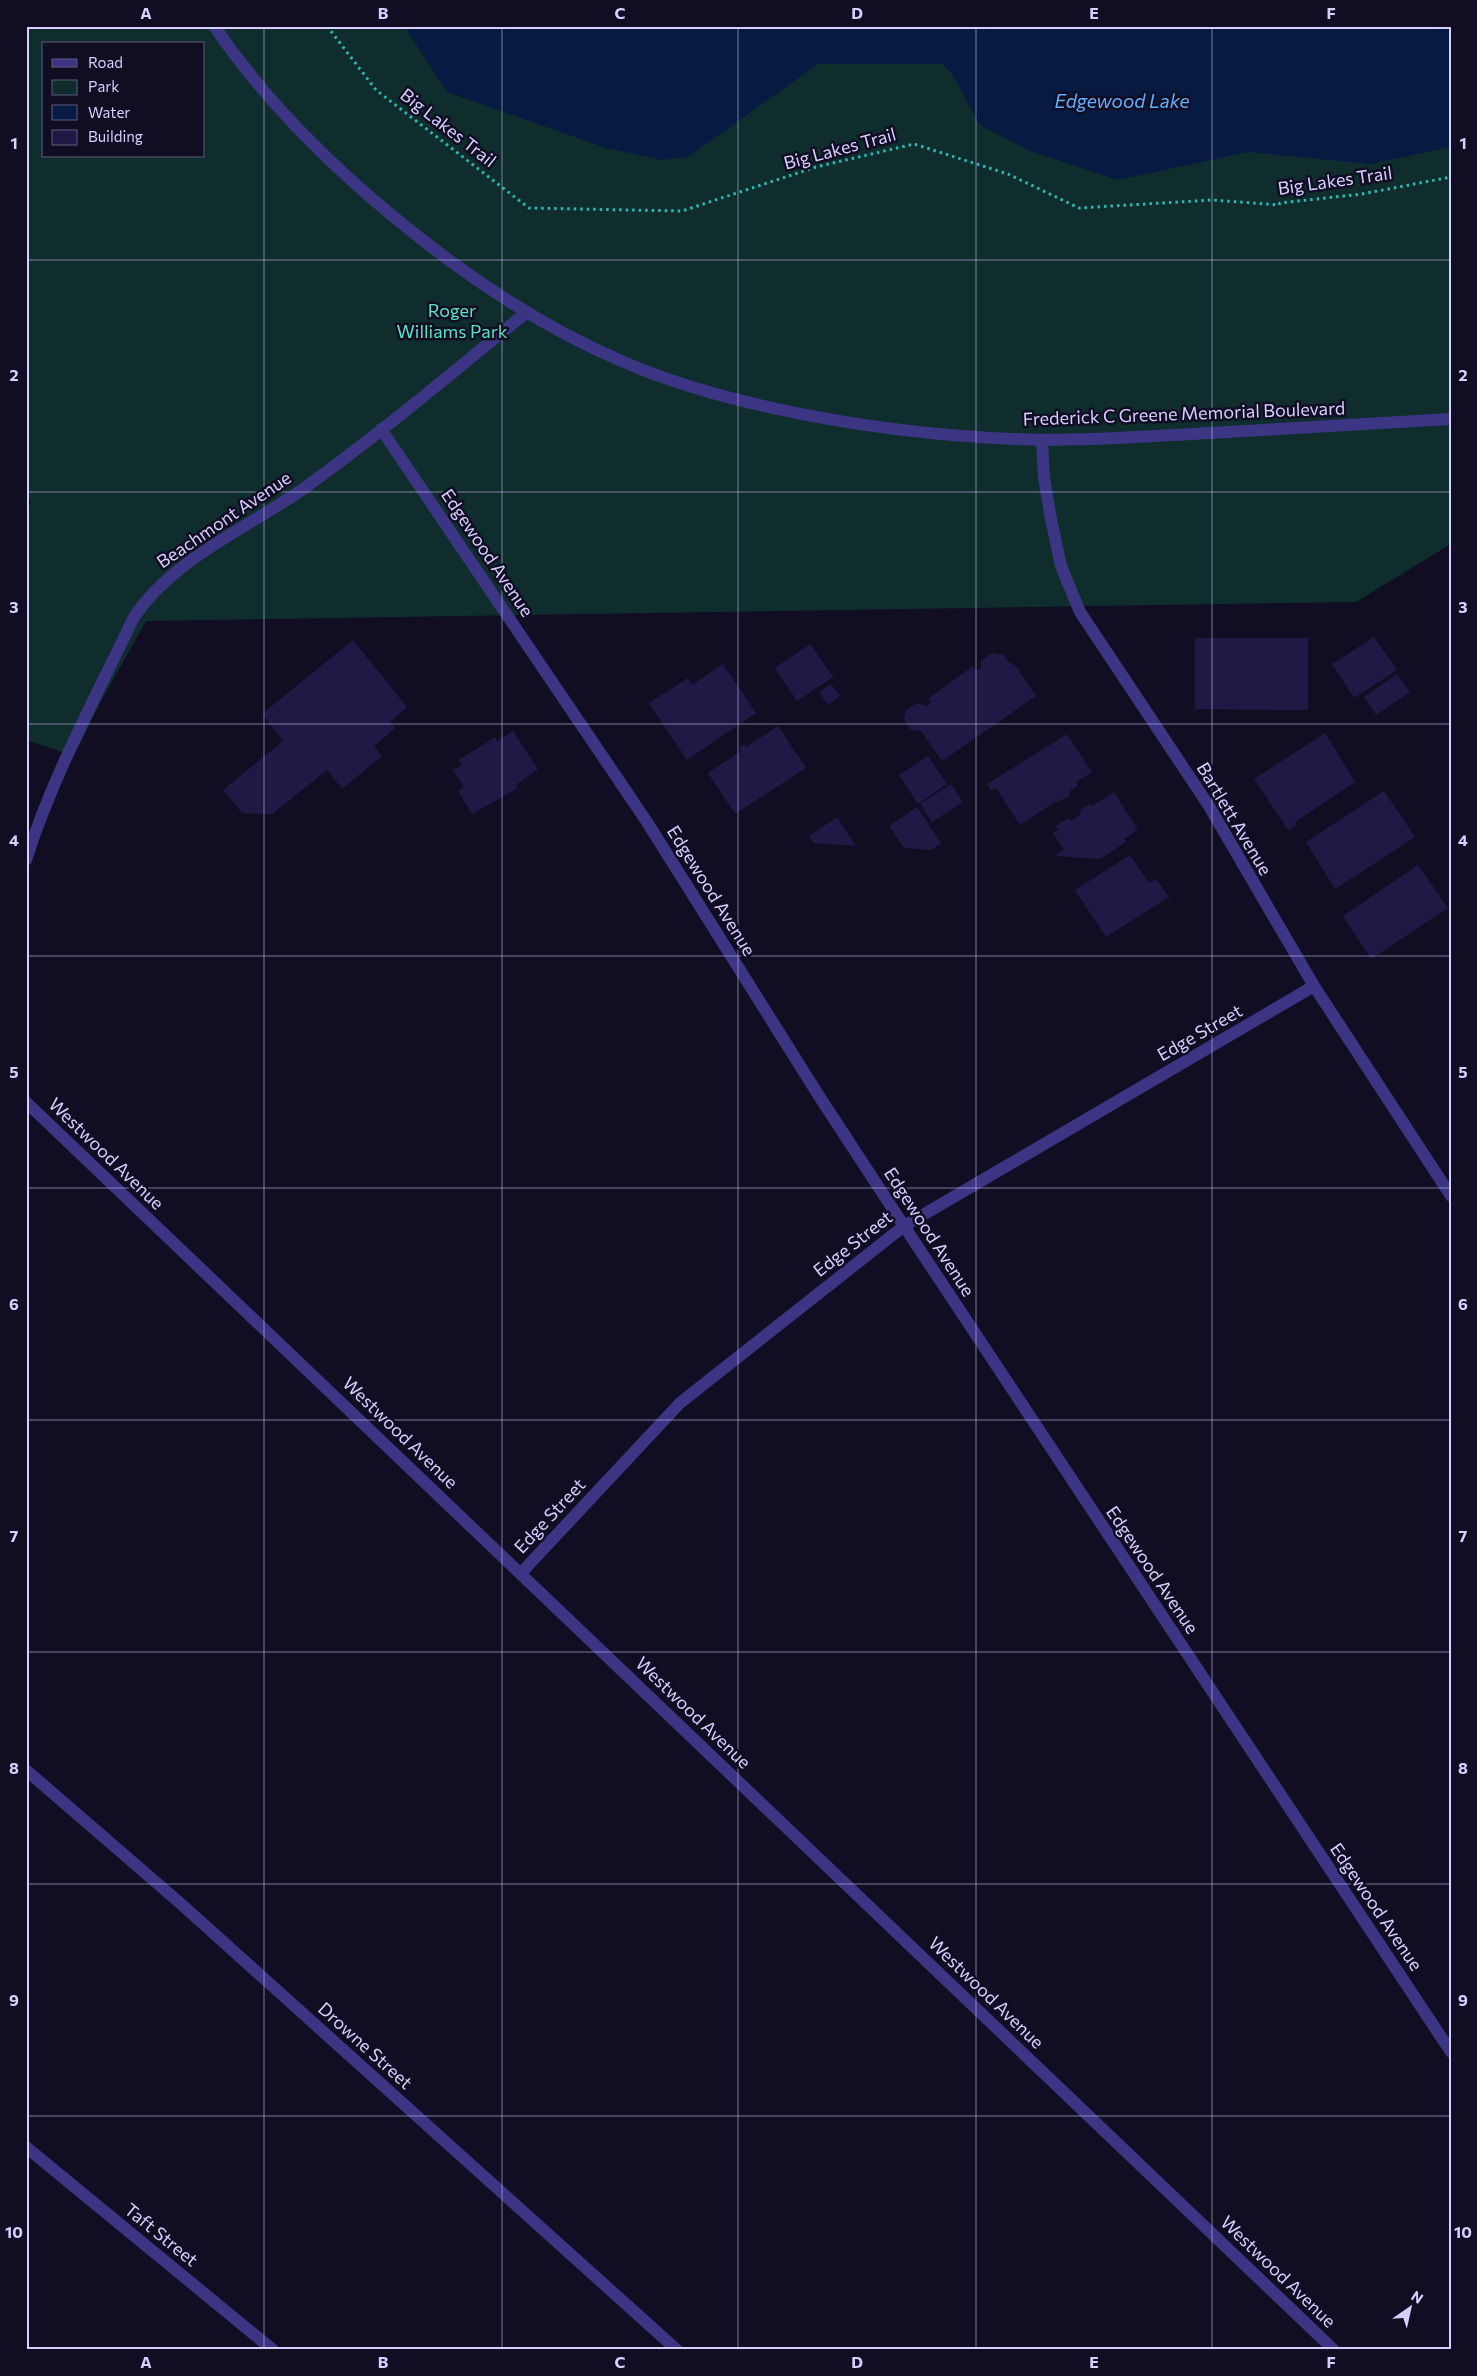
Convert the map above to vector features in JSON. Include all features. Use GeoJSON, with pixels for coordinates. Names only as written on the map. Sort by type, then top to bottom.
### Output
{"type":"FeatureCollection","features":[{"type":"Feature","properties":{"kind":"street","name":"Frederick C Greene Memorial Boulevard"},"geometry":{"type":"LineString","coordinates":[[214,26],[263,90],[347,176],[388,213],[432,247],[527,312],[578,341],[666,380],[753,404],[817,418],[926,433],[1042,440],[1123,438],[1451,419]]}},
{"type":"Feature","properties":{"kind":"street","name":"Beachmont Avenue"},"geometry":{"type":"LineString","coordinates":[[26,860],[38,823],[62,767],[134,617],[148,597],[180,568],[300,491],[527,312]]}},
{"type":"Feature","properties":{"kind":"street","name":"Edgewood Avenue"},"geometry":{"type":"LineString","coordinates":[[381,429],[647,822],[814,1088],[904,1226],[1451,2052]]}},
{"type":"Feature","properties":{"kind":"street","name":"Bartlett Avenue"},"geometry":{"type":"LineString","coordinates":[[1042,440],[1044,478],[1061,566],[1080,612],[1209,806],[1314,986],[1451,1196]]}},
{"type":"Feature","properties":{"kind":"street","name":"Edge Street"},"geometry":{"type":"LineString","coordinates":[[522,1573],[680,1403],[904,1226],[1314,986]]}},
{"type":"Feature","properties":{"kind":"street","name":"Westwood Avenue"},"geometry":{"type":"LineString","coordinates":[[26,1102],[522,1573],[1334,2350]]}},
{"type":"Feature","properties":{"kind":"street","name":"Drowne Street"},"geometry":{"type":"LineString","coordinates":[[26,1770],[180,1903],[677,2350]]}},
{"type":"Feature","properties":{"kind":"street","name":"Taft Street"},"geometry":{"type":"LineString","coordinates":[[26,2147],[273,2350]]}},
{"type":"Feature","properties":{"kind":"path","name":"Big Lakes Trail"},"geometry":{"type":"LineString","coordinates":[[327,26],[376,90],[529,208],[682,211],[816,167],[914,144],[1008,174],[1079,208],[1212,200],[1279,205],[1280,203],[1362,194],[1451,177]]}},
{"type":"Feature","properties":{"kind":"green space","name":"Roger Williams Park"},"geometry":{"type":"Polygon","coordinates":[[[26,26],[1451,26],[1451,544],[1356,602],[146,621],[100,703],[77,750],[68,754],[26,740],[26,508],[31,502],[26,494],[26,26]]]}},
{"type":"Feature","properties":{"kind":"water","name":"Edgewood Lake"},"geometry":{"type":"Polygon","coordinates":[[[404,26],[1451,26],[1451,147],[1370,164],[1248,152],[1118,180],[1030,151],[980,125],[952,74],[942,64],[818,64],[688,157],[662,160],[606,148],[447,92],[404,26]]]}},
{"type":"Feature","properties":{"kind":"building"},"geometry":{"type":"Polygon","coordinates":[[[1374,637],[1397,670],[1354,698],[1332,664],[1374,637]]]}},
{"type":"Feature","properties":{"kind":"building"},"geometry":{"type":"Polygon","coordinates":[[[1195,638],[1308,638],[1308,710],[1195,709],[1195,638]]]}},
{"type":"Feature","properties":{"kind":"building"},"geometry":{"type":"Polygon","coordinates":[[[353,640],[407,707],[390,722],[395,728],[374,746],[382,756],[342,789],[327,770],[272,814],[242,813],[223,790],[283,741],[262,714],[353,640]]]}},
{"type":"Feature","properties":{"kind":"building"},"geometry":{"type":"Polygon","coordinates":[[[810,644],[833,677],[797,701],[775,668],[810,644]]]}},
{"type":"Feature","properties":{"kind":"building"},"geometry":{"type":"Polygon","coordinates":[[[992,653],[1004,655],[1008,662],[1015,665],[1036,696],[942,761],[921,731],[911,730],[904,720],[906,710],[917,703],[926,706],[931,702],[928,699],[973,666],[977,671],[981,668],[981,661],[992,653]]]}},
{"type":"Feature","properties":{"kind":"building"},"geometry":{"type":"Polygon","coordinates":[[[723,664],[756,713],[687,760],[649,703],[688,678],[692,685],[723,664]]]}},
{"type":"Feature","properties":{"kind":"building"},"geometry":{"type":"Polygon","coordinates":[[[1397,674],[1410,692],[1376,715],[1364,697],[1397,674]]]}},
{"type":"Feature","properties":{"kind":"building"},"geometry":{"type":"Polygon","coordinates":[[[831,684],[840,696],[828,705],[819,692],[831,684]]]}},
{"type":"Feature","properties":{"kind":"building"},"geometry":{"type":"Polygon","coordinates":[[[778,726],[806,768],[735,814],[708,773],[741,751],[739,748],[744,744],[746,747],[778,726]]]}},
{"type":"Feature","properties":{"kind":"building"},"geometry":{"type":"Polygon","coordinates":[[[513,731],[538,769],[516,785],[518,788],[472,814],[458,791],[464,787],[453,770],[462,765],[459,760],[495,737],[497,741],[513,731]]]}},
{"type":"Feature","properties":{"kind":"building"},"geometry":{"type":"Polygon","coordinates":[[[1325,733],[1355,782],[1295,822],[1296,825],[1288,830],[1254,779],[1325,733]]]}},
{"type":"Feature","properties":{"kind":"building"},"geometry":{"type":"Polygon","coordinates":[[[1067,734],[1092,772],[1076,782],[1078,786],[1071,790],[1068,797],[1052,804],[1020,825],[996,788],[991,791],[987,784],[1067,734]]]}},
{"type":"Feature","properties":{"kind":"building"},"geometry":{"type":"Polygon","coordinates":[[[928,756],[947,784],[918,804],[899,775],[928,756]]]}},
{"type":"Feature","properties":{"kind":"building"},"geometry":{"type":"Polygon","coordinates":[[[951,784],[963,802],[932,822],[920,804],[951,784]]]}},
{"type":"Feature","properties":{"kind":"building"},"geometry":{"type":"Polygon","coordinates":[[[1384,791],[1415,837],[1335,889],[1306,842],[1384,791]]]}},
{"type":"Feature","properties":{"kind":"building"},"geometry":{"type":"Polygon","coordinates":[[[1114,792],[1138,830],[1124,839],[1126,842],[1100,859],[1055,856],[1064,850],[1053,833],[1059,829],[1056,826],[1068,818],[1070,821],[1081,814],[1079,811],[1090,804],[1092,806],[1114,792]]]}},
{"type":"Feature","properties":{"kind":"building"},"geometry":{"type":"Polygon","coordinates":[[[917,807],[941,843],[932,850],[904,848],[889,826],[917,807]]]}},
{"type":"Feature","properties":{"kind":"building"},"geometry":{"type":"Polygon","coordinates":[[[837,817],[856,846],[814,843],[809,836],[837,817]]]}},
{"type":"Feature","properties":{"kind":"building"},"geometry":{"type":"Polygon","coordinates":[[[1130,855],[1149,883],[1156,879],[1169,897],[1106,937],[1075,890],[1130,855]]]}},
{"type":"Feature","properties":{"kind":"building"},"geometry":{"type":"Polygon","coordinates":[[[1418,865],[1448,908],[1371,959],[1343,916],[1418,865]]]}}]}
